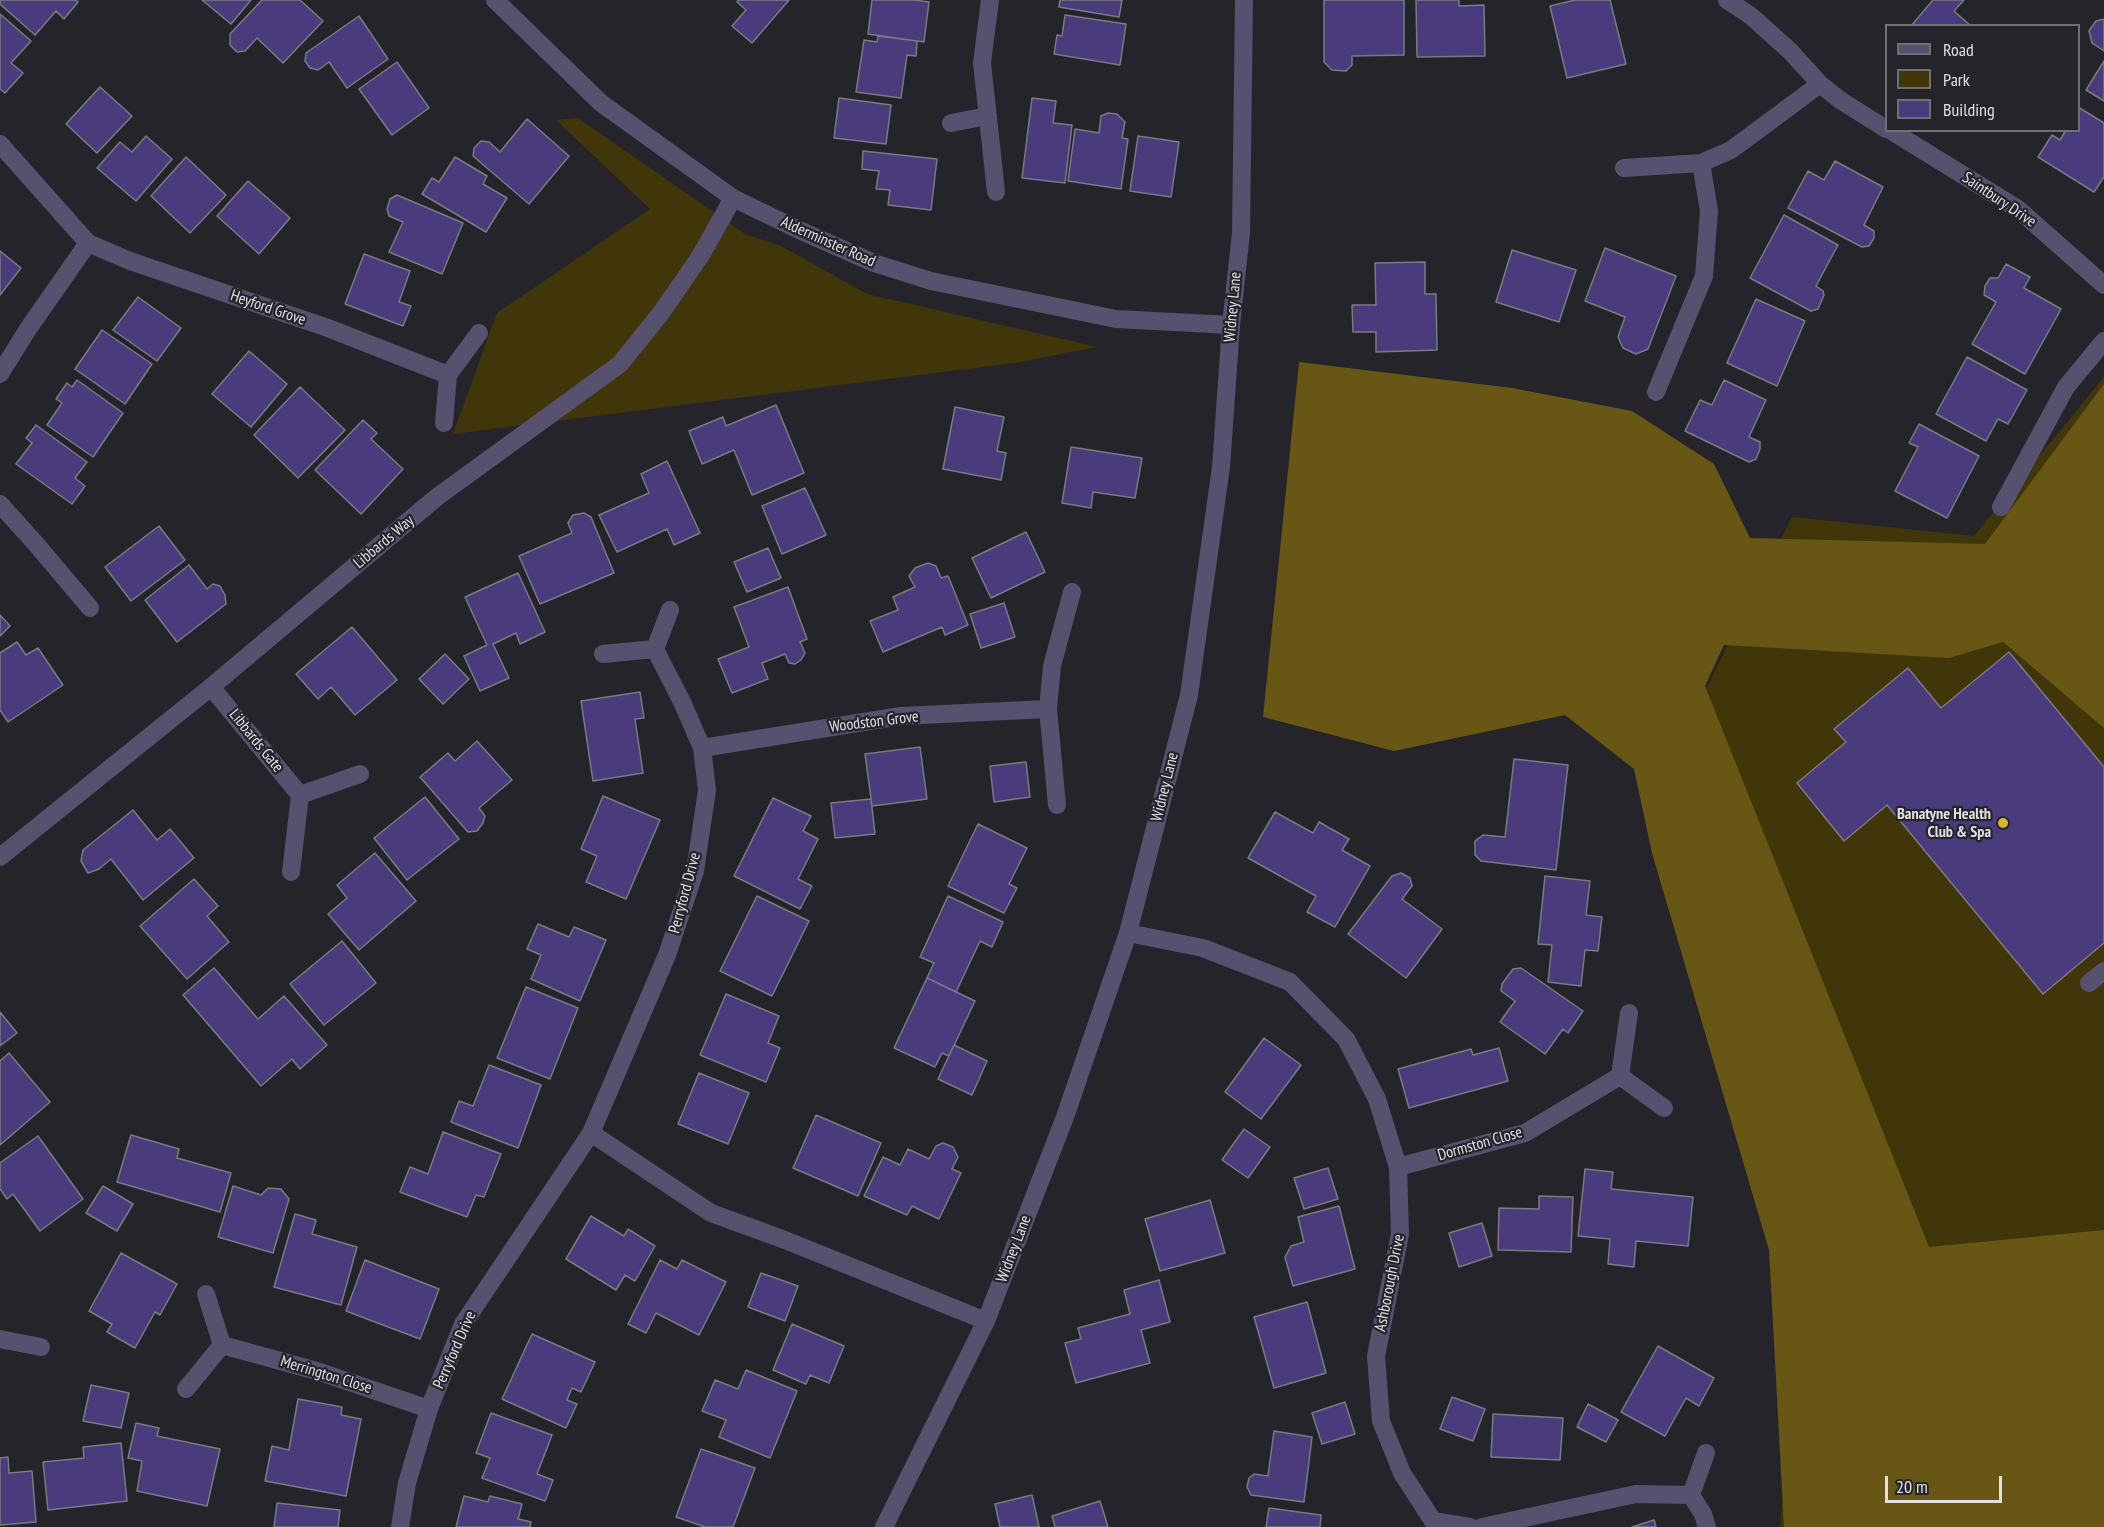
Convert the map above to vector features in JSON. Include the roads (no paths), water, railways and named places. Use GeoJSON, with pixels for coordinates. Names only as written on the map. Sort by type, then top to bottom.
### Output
{"type":"FeatureCollection","features":[{"type":"Feature","properties":{"kind":"street","name":"Alderminster Road"},"geometry":{"type":"LineString","coordinates":[[495,0],[601,103],[732,198],[799,230],[863,258],[931,281],[1116,319],[1231,325]]}},
{"type":"Feature","properties":{"kind":"street"},"geometry":{"type":"LineString","coordinates":[[990,0],[982,63],[996,192]]}},
{"type":"Feature","properties":{"kind":"street","name":"Widney Lane"},"geometry":{"type":"LineString","coordinates":[[884,1527],[986,1321],[1065,1117],[1128,933],[1189,695],[1221,467],[1240,233],[1244,0]]}},
{"type":"Feature","properties":{"kind":"street","name":"Saintbury Drive"},"geometry":{"type":"LineString","coordinates":[[1731,1],[1752,16],[1790,51],[1820,84],[1840,100],[1885,128]]}},
{"type":"Feature","properties":{"kind":"street"},"geometry":{"type":"LineString","coordinates":[[1624,168],[1701,163],[1731,150],[1820,84]]}},
{"type":"Feature","properties":{"kind":"street"},"geometry":{"type":"LineString","coordinates":[[951,123],[988,116]]}},
{"type":"Feature","properties":{"kind":"street","name":"Saintbury Drive"},"geometry":{"type":"LineString","coordinates":[[1891,132],[2018,209],[2103,280]]}},
{"type":"Feature","properties":{"kind":"street","name":"Heyford Grove"},"geometry":{"type":"LineString","coordinates":[[0,144],[88,243],[130,261],[328,328],[448,375]]}},
{"type":"Feature","properties":{"kind":"street"},"geometry":{"type":"LineString","coordinates":[[1656,392],[1704,276],[1709,211],[1701,163]]}},
{"type":"Feature","properties":{"kind":"street","name":"Libbards Way"},"geometry":{"type":"LineString","coordinates":[[0,857],[212,687],[437,497],[620,364],[661,314],[701,255],[732,198]]}},
{"type":"Feature","properties":{"kind":"street"},"geometry":{"type":"LineString","coordinates":[[0,374],[28,329],[88,243]]}},
{"type":"Feature","properties":{"kind":"street"},"geometry":{"type":"LineString","coordinates":[[444,423],[448,375],[479,333]]}},
{"type":"Feature","properties":{"kind":"street"},"geometry":{"type":"LineString","coordinates":[[2001,507],[2066,387],[2104,341]]}},
{"type":"Feature","properties":{"kind":"street"},"geometry":{"type":"LineString","coordinates":[[0,504],[90,608]]}},
{"type":"Feature","properties":{"kind":"street"},"geometry":{"type":"LineString","coordinates":[[1057,806],[1048,709],[1052,666],[1072,592]]}},
{"type":"Feature","properties":{"kind":"street"},"geometry":{"type":"LineString","coordinates":[[603,654],[655,649],[670,610]]}},
{"type":"Feature","properties":{"kind":"street","name":"Perryford Drive"},"geometry":{"type":"LineString","coordinates":[[400,1527],[407,1483],[429,1409],[463,1324],[591,1133],[667,955],[694,871],[707,790],[702,748],[655,649]]}},
{"type":"Feature","properties":{"kind":"street","name":"Libbards Gate"},"geometry":{"type":"LineString","coordinates":[[212,687],[300,795]]}},
{"type":"Feature","properties":{"kind":"street","name":"Woodston Grove"},"geometry":{"type":"LineString","coordinates":[[702,748],[901,716],[1048,709]]}},
{"type":"Feature","properties":{"kind":"street"},"geometry":{"type":"LineString","coordinates":[[291,872],[300,795],[360,774]]}},
{"type":"Feature","properties":{"kind":"street","name":"Ashborough Drive"},"geometry":{"type":"LineString","coordinates":[[1128,933],[1203,948],[1290,982],[1346,1039],[1377,1099],[1398,1167],[1400,1234],[1376,1356],[1381,1421],[1402,1473],[1431,1524],[1470,1527]]}},
{"type":"Feature","properties":{"kind":"street"},"geometry":{"type":"LineString","coordinates":[[2089,983],[2104,971]]}},
{"type":"Feature","properties":{"kind":"street"},"geometry":{"type":"LineString","coordinates":[[1629,1013],[1620,1076],[1664,1108]]}},
{"type":"Feature","properties":{"kind":"street","name":"Dormston Close"},"geometry":{"type":"LineString","coordinates":[[1398,1167],[1526,1132],[1620,1076]]}},
{"type":"Feature","properties":{"kind":"street"},"geometry":{"type":"LineString","coordinates":[[591,1133],[711,1213],[785,1240],[986,1321]]}},
{"type":"Feature","properties":{"kind":"street"},"geometry":{"type":"LineString","coordinates":[[186,1389],[222,1345],[206,1294]]}},
{"type":"Feature","properties":{"kind":"street"},"geometry":{"type":"LineString","coordinates":[[0,1339],[41,1347]]}},
{"type":"Feature","properties":{"kind":"street","name":"Merrington Close"},"geometry":{"type":"LineString","coordinates":[[222,1345],[317,1371],[429,1409]]}},
{"type":"Feature","properties":{"kind":"street"},"geometry":{"type":"LineString","coordinates":[[1691,1495],[1706,1454]]}},
{"type":"Feature","properties":{"kind":"street"},"geometry":{"type":"LineString","coordinates":[[1482,1527],[1636,1494],[1691,1495]]}},
{"type":"Feature","properties":{"kind":"street"},"geometry":{"type":"LineString","coordinates":[[1691,1495],[1703,1514],[1707,1527]]}},
{"type":"Feature","properties":{"kind":"place","name":"Banatyne Health Club & Spa"},"geometry":{"type":"Point","coordinates":[2003,823]}}]}
